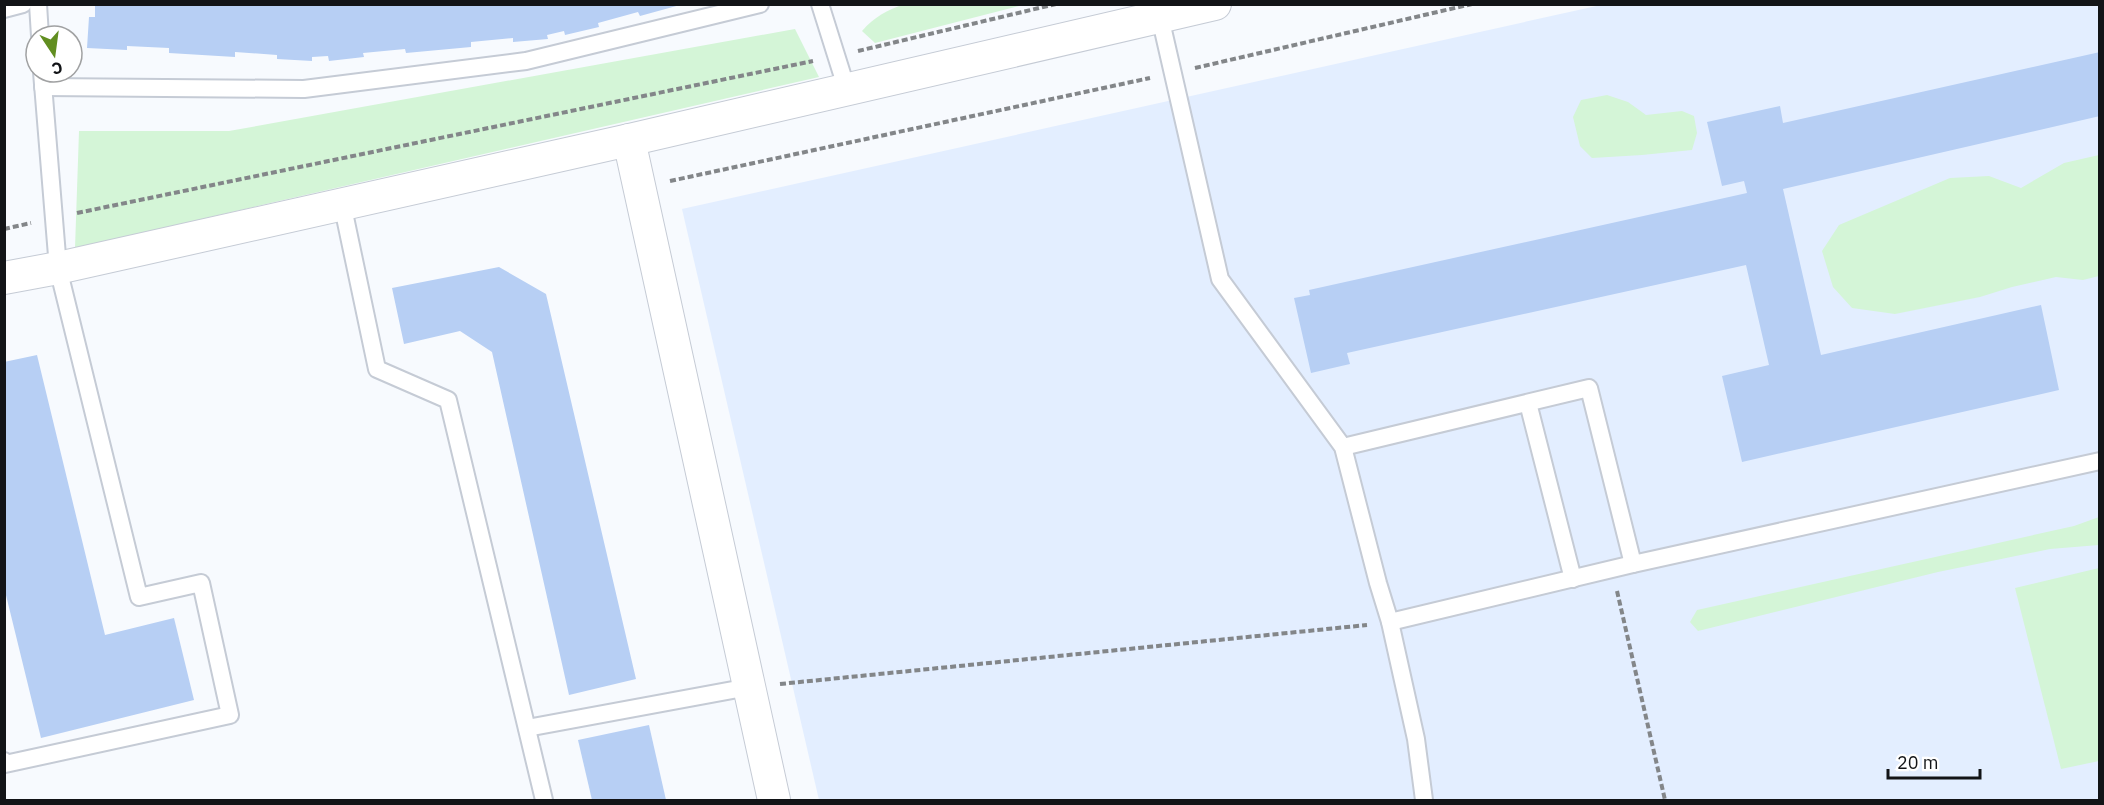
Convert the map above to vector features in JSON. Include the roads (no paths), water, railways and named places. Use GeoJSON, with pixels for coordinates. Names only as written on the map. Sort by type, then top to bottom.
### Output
{"type":"FeatureCollection","features":[{"type":"Feature","properties":{"kind":"street"},"geometry":{"type":"LineString","coordinates":[[4,278],[58,268],[630,140],[1215,4]]}},
{"type":"Feature","properties":{"kind":"street"},"geometry":{"type":"LineString","coordinates":[[630,140],[774,801]]}},
{"type":"Feature","properties":{"kind":"lane"},"geometry":{"type":"LineString","coordinates":[[4,9],[23,4]]}},
{"type":"Feature","properties":{"kind":"lane"},"geometry":{"type":"LineString","coordinates":[[38,4],[39,24]]}},
{"type":"Feature","properties":{"kind":"lane"},"geometry":{"type":"LineString","coordinates":[[84,81],[304,89],[526,61],[760,4]]}},
{"type":"Feature","properties":{"kind":"lane"},"geometry":{"type":"LineString","coordinates":[[820,4],[847,90]]}},
{"type":"Feature","properties":{"kind":"lane"},"geometry":{"type":"LineString","coordinates":[[1160,17],[1220,279],[1343,447],[1390,622],[1416,739],[1425,801]]}},
{"type":"Feature","properties":{"kind":"lane"},"geometry":{"type":"LineString","coordinates":[[5,763],[230,715],[201,583],[139,597],[58,268],[42,84]]}},
{"type":"Feature","properties":{"kind":"lane"},"geometry":{"type":"LineString","coordinates":[[342,203],[377,369],[448,399],[544,801]]}},
{"type":"Feature","properties":{"kind":"lane"},"geometry":{"type":"LineString","coordinates":[[1343,447],[1589,388],[1633,564]]}},
{"type":"Feature","properties":{"kind":"lane"},"geometry":{"type":"LineString","coordinates":[[1528,403],[1573,579]]}},
{"type":"Feature","properties":{"kind":"lane"},"geometry":{"type":"LineString","coordinates":[[1390,622],[1633,564],[2100,460]]}},
{"type":"Feature","properties":{"kind":"lane"},"geometry":{"type":"LineString","coordinates":[[527,728],[749,687]]}}]}
